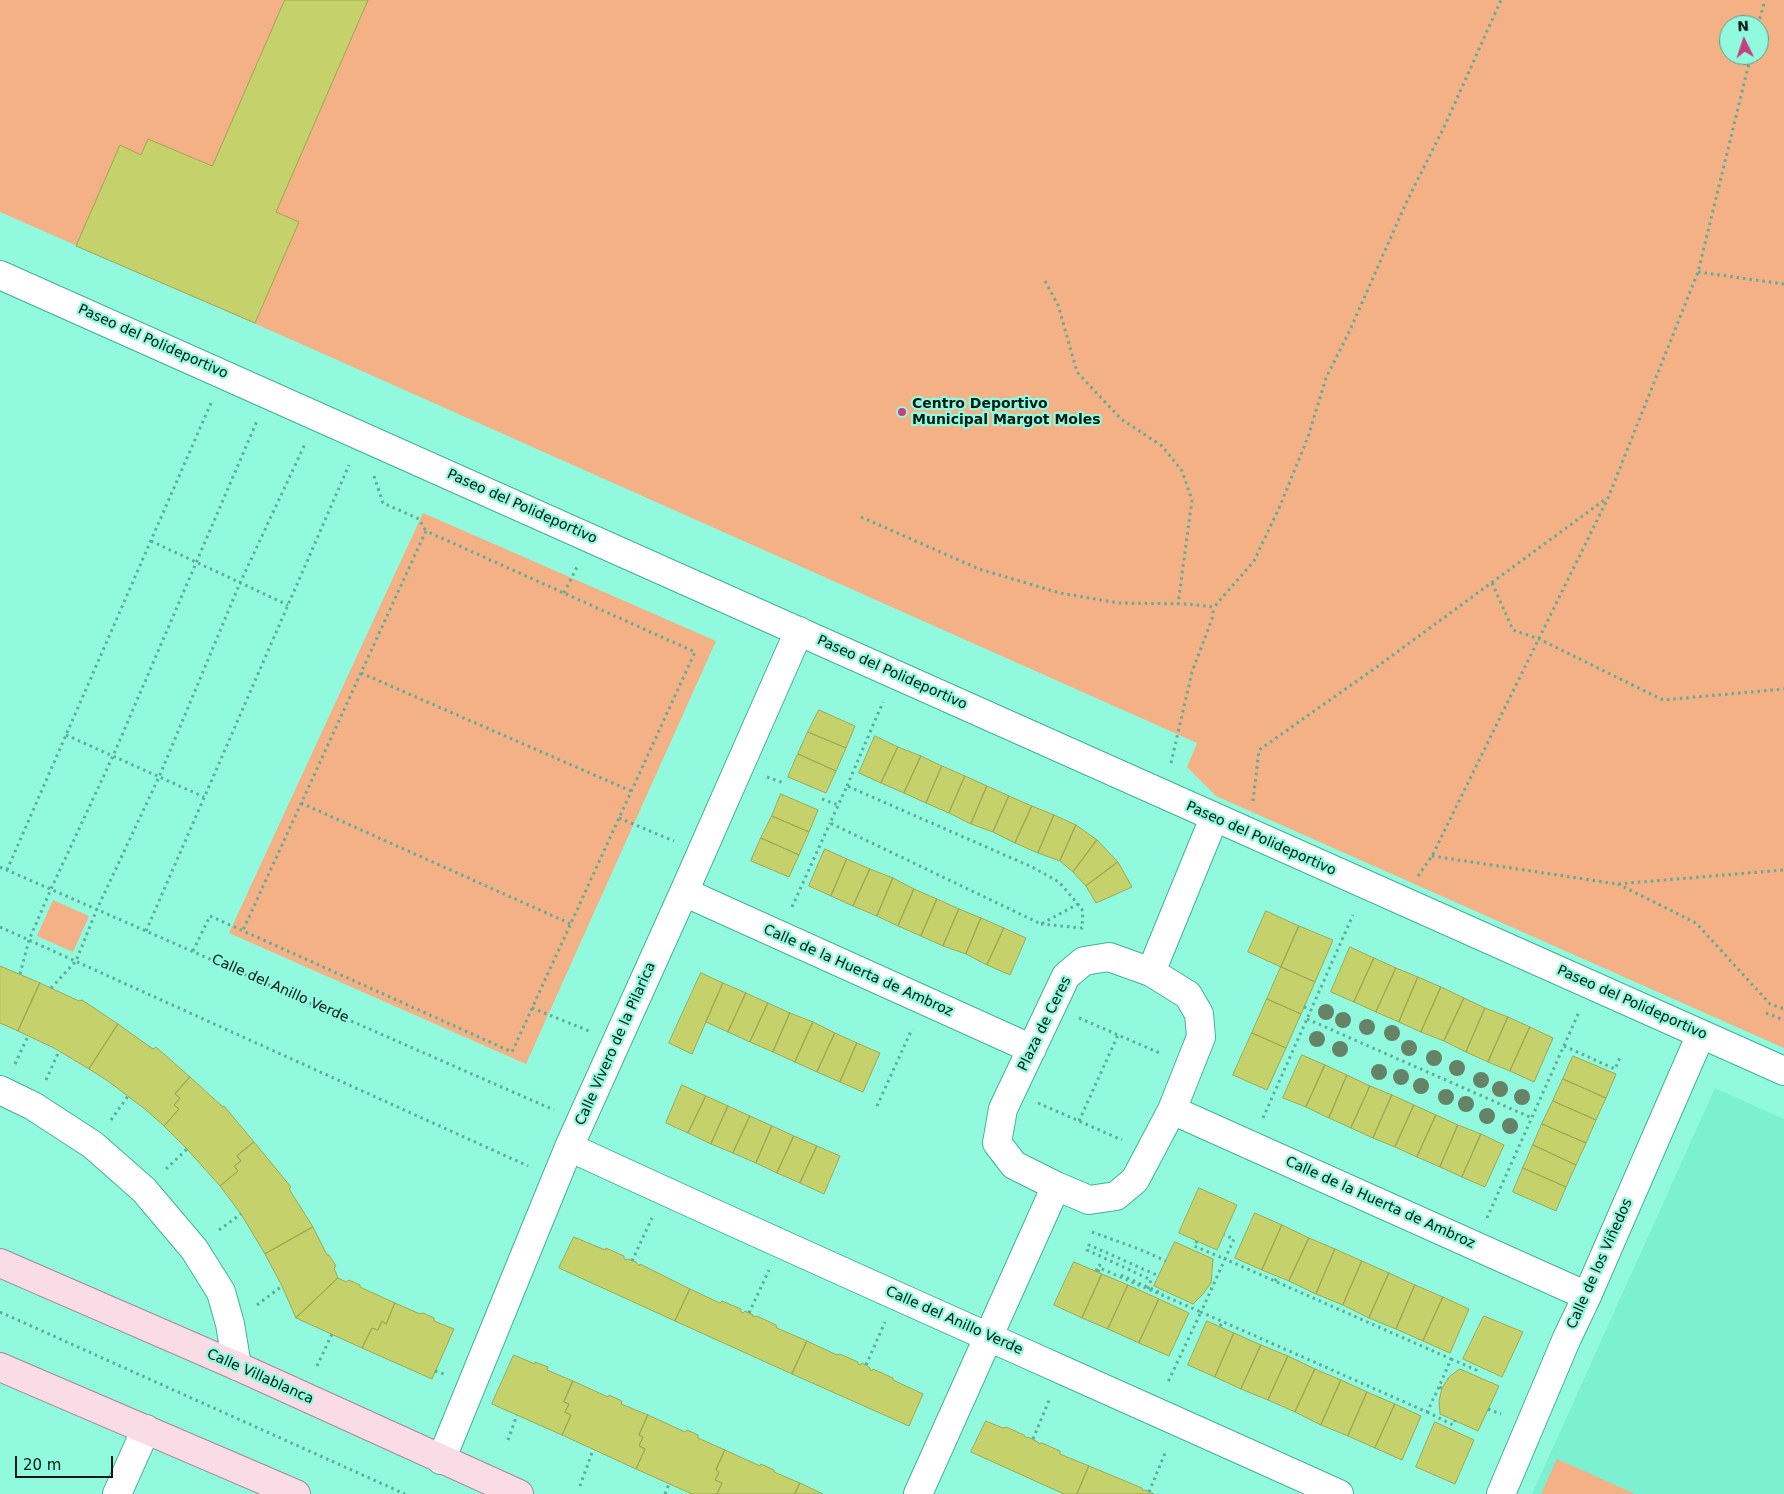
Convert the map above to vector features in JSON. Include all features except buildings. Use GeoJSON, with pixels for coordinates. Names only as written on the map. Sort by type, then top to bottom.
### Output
{"type":"FeatureCollection","features":[{"type":"Feature","properties":{"kind":"main road","name":"Calle Villablanca"},"geometry":{"type":"LineString","coordinates":[[0,1263],[237,1366],[519,1494]]}},
{"type":"Feature","properties":{"kind":"main road"},"geometry":{"type":"LineString","coordinates":[[0,1367],[296,1494]]}},
{"type":"Feature","properties":{"kind":"street","name":"Paseo del Polideportivo"},"geometry":{"type":"LineString","coordinates":[[0,274],[1784,1072]]}},
{"type":"Feature","properties":{"kind":"street","name":"Calle Vivero de la Pilarica"},"geometry":{"type":"LineString","coordinates":[[441,1460],[569,1147],[799,631]]}},
{"type":"Feature","properties":{"kind":"street"},"geometry":{"type":"LineString","coordinates":[[1151,972],[1214,818]]}},
{"type":"Feature","properties":{"kind":"street","name":"Calle de la Huerta de Ambroz"},"geometry":{"type":"LineString","coordinates":[[684,892],[1032,1049]]}},
{"type":"Feature","properties":{"kind":"street","name":"Plaza de Ceres"},"geometry":{"type":"LineString","coordinates":[[1108,957],[1151,972],[1188,995],[1199,1014],[1201,1037],[1172,1110],[1135,1180],[1116,1196],[1089,1200],[1014,1165],[997,1143],[1003,1109],[1066,976],[1084,961],[1108,957]]}},
{"type":"Feature","properties":{"kind":"street","name":"Calle de los Viñedos"},"geometry":{"type":"LineString","coordinates":[[1501,1494],[1567,1338],[1701,1034]]}},
{"type":"Feature","properties":{"kind":"street"},"geometry":{"type":"LineString","coordinates":[[7,1079],[33,1106],[92,1145],[144,1190],[194,1249],[221,1292],[230,1324],[237,1366]]}},
{"type":"Feature","properties":{"kind":"street","name":"Calle de la Huerta de Ambroz"},"geometry":{"type":"LineString","coordinates":[[1172,1110],[1587,1296]]}},
{"type":"Feature","properties":{"kind":"street","name":"Calle del Anillo Verde"},"geometry":{"type":"LineString","coordinates":[[569,1147],[928,1311],[1339,1494]]}},
{"type":"Feature","properties":{"kind":"street"},"geometry":{"type":"LineString","coordinates":[[918,1494],[1056,1186]]}},
{"type":"Feature","properties":{"kind":"street"},"geometry":{"type":"LineString","coordinates":[[117,1494],[146,1429]]}},
{"type":"Feature","properties":{"kind":"path"},"geometry":{"type":"LineString","coordinates":[[1170,763],[1192,672],[1212,619],[1214,607],[1254,561],[1308,437],[1326,378],[1350,330],[1406,203],[1446,123],[1500,0]]}},
{"type":"Feature","properties":{"kind":"path"},"geometry":{"type":"LineString","coordinates":[[1760,15],[1764,0]]}},
{"type":"Feature","properties":{"kind":"path"},"geometry":{"type":"LineString","coordinates":[[1415,880],[1432,856],[1608,498],[1698,272],[1749,65]]}},
{"type":"Feature","properties":{"kind":"path"},"geometry":{"type":"LineString","coordinates":[[1698,272],[1784,284]]}},
{"type":"Feature","properties":{"kind":"path"},"geometry":{"type":"LineString","coordinates":[[1045,281],[1058,305],[1077,372],[1121,419],[1162,446],[1182,471],[1192,500],[1178,604]]}},
{"type":"Feature","properties":{"kind":"path"},"geometry":{"type":"LineString","coordinates":[[7,870],[212,400]]}},
{"type":"Feature","properties":{"kind":"path"},"geometry":{"type":"LineString","coordinates":[[20,974],[29,940],[50,889],[113,756],[258,419]]}},
{"type":"Feature","properties":{"kind":"path"},"geometry":{"type":"LineString","coordinates":[[51,988],[76,960],[97,908],[159,776],[240,583],[307,440]]}},
{"type":"Feature","properties":{"kind":"path"},"geometry":{"type":"LineString","coordinates":[[146,931],[351,460]]}},
{"type":"Feature","properties":{"kind":"path"},"geometry":{"type":"LineString","coordinates":[[193,951],[210,916],[512,1052],[694,652],[426,531],[419,519],[383,504],[373,473]]}},
{"type":"Feature","properties":{"kind":"path"},"geometry":{"type":"LineString","coordinates":[[1249,833],[1258,750],[1378,666],[1608,498]]}},
{"type":"Feature","properties":{"kind":"path"},"geometry":{"type":"LineString","coordinates":[[861,517],[979,569],[1060,593],[1119,603],[1214,607]]}},
{"type":"Feature","properties":{"kind":"path"},"geometry":{"type":"LineString","coordinates":[[243,930],[426,531]]}},
{"type":"Feature","properties":{"kind":"path"},"geometry":{"type":"LineString","coordinates":[[151,541],[288,605]]}},
{"type":"Feature","properties":{"kind":"path"},"geometry":{"type":"LineString","coordinates":[[564,593],[577,567]]}},
{"type":"Feature","properties":{"kind":"path"},"geometry":{"type":"LineString","coordinates":[[1492,583],[1513,630],[1539,639],[1663,700],[1784,690]]}},
{"type":"Feature","properties":{"kind":"path"},"geometry":{"type":"LineString","coordinates":[[361,673],[631,791]]}},
{"type":"Feature","properties":{"kind":"path"},"geometry":{"type":"LineString","coordinates":[[791,910],[884,700]]}},
{"type":"Feature","properties":{"kind":"path"},"geometry":{"type":"LineString","coordinates":[[66,735],[204,797]]}},
{"type":"Feature","properties":{"kind":"path"},"geometry":{"type":"LineString","coordinates":[[762,774],[784,783]]}},
{"type":"Feature","properties":{"kind":"path"},"geometry":{"type":"LineString","coordinates":[[830,823],[1042,924],[1082,928],[1082,911],[1059,882],[1032,867],[847,786]]}},
{"type":"Feature","properties":{"kind":"path"},"geometry":{"type":"LineString","coordinates":[[822,799],[838,805]]}},
{"type":"Feature","properties":{"kind":"path"},"geometry":{"type":"LineString","coordinates":[[302,803],[571,924]]}},
{"type":"Feature","properties":{"kind":"path"},"geometry":{"type":"LineString","coordinates":[[619,818],[677,842]]}},
{"type":"Feature","properties":{"kind":"path"},"geometry":{"type":"LineString","coordinates":[[1432,856],[1618,884],[1784,870]]}},
{"type":"Feature","properties":{"kind":"path","name":"Calle del Anillo Verde"},"geometry":{"type":"LineString","coordinates":[[0,867],[559,1112]]}},
{"type":"Feature","properties":{"kind":"path"},"geometry":{"type":"LineString","coordinates":[[1618,884],[1696,923],[1770,1004],[1784,1009]]}},
{"type":"Feature","properties":{"kind":"path"},"geometry":{"type":"LineString","coordinates":[[1042,924],[1078,904]]}},
{"type":"Feature","properties":{"kind":"path"},"geometry":{"type":"LineString","coordinates":[[1264,1116],[1353,915]]}},
{"type":"Feature","properties":{"kind":"path"},"geometry":{"type":"LineString","coordinates":[[0,927],[532,1168]]}},
{"type":"Feature","properties":{"kind":"path"},"geometry":{"type":"LineString","coordinates":[[877,1106],[925,1000]]}},
{"type":"Feature","properties":{"kind":"path"},"geometry":{"type":"LineString","coordinates":[[1052,1007],[1190,1066]]}},
{"type":"Feature","properties":{"kind":"path"},"geometry":{"type":"LineString","coordinates":[[1304,1007],[1311,1010]]}},
{"type":"Feature","properties":{"kind":"path"},"geometry":{"type":"LineString","coordinates":[[532,1008],[591,1032]]}},
{"type":"Feature","properties":{"kind":"path"},"geometry":{"type":"LineString","coordinates":[[1485,1223],[1579,1012]]}},
{"type":"Feature","properties":{"kind":"path"},"geometry":{"type":"LineString","coordinates":[[1766,1013],[1784,1020]]}},
{"type":"Feature","properties":{"kind":"path"},"geometry":{"type":"LineString","coordinates":[[1307,1019],[1532,1118]]}},
{"type":"Feature","properties":{"kind":"path"},"geometry":{"type":"LineString","coordinates":[[1079,1121],[1118,1035]]}},
{"type":"Feature","properties":{"kind":"path"},"geometry":{"type":"LineString","coordinates":[[7,1079],[28,1036]]}},
{"type":"Feature","properties":{"kind":"path"},"geometry":{"type":"LineString","coordinates":[[1564,1046],[1615,1068],[1621,1054]]}},
{"type":"Feature","properties":{"kind":"path"},"geometry":{"type":"LineString","coordinates":[[45,1081],[59,1051]]}},
{"type":"Feature","properties":{"kind":"path"},"geometry":{"type":"LineString","coordinates":[[1011,1092],[1150,1153]]}},
{"type":"Feature","properties":{"kind":"path"},"geometry":{"type":"LineString","coordinates":[[107,1125],[128,1096]]}},
{"type":"Feature","properties":{"kind":"path"},"geometry":{"type":"LineString","coordinates":[[161,1174],[187,1149]]}},
{"type":"Feature","properties":{"kind":"path"},"geometry":{"type":"LineString","coordinates":[[212,1235],[240,1214]]}},
{"type":"Feature","properties":{"kind":"path"},"geometry":{"type":"LineString","coordinates":[[632,1260],[652,1218]]}},
{"type":"Feature","properties":{"kind":"path"},"geometry":{"type":"LineString","coordinates":[[1167,1383],[1234,1239],[1224,1235]]}},
{"type":"Feature","properties":{"kind":"path"},"geometry":{"type":"LineString","coordinates":[[1197,1241],[1194,1248],[1225,1259],[1303,1294],[1330,1303],[1411,1338],[1476,1370],[1479,1366],[1475,1376]]}},
{"type":"Feature","properties":{"kind":"path"},"geometry":{"type":"LineString","coordinates":[[1148,1289],[1152,1280],[1087,1250],[1089,1245],[1159,1276]]}},
{"type":"Feature","properties":{"kind":"path"},"geometry":{"type":"LineString","coordinates":[[1139,1249],[1166,1261]]}},
{"type":"Feature","properties":{"kind":"path"},"geometry":{"type":"LineString","coordinates":[[1249,1269],[1250,1264]]}},
{"type":"Feature","properties":{"kind":"path"},"geometry":{"type":"LineString","coordinates":[[1097,1271],[1099,1265],[1124,1280],[1252,1334],[1453,1425]]}},
{"type":"Feature","properties":{"kind":"path"},"geometry":{"type":"LineString","coordinates":[[749,1313],[769,1270]]}},
{"type":"Feature","properties":{"kind":"path"},"geometry":{"type":"LineString","coordinates":[[1275,1281],[1278,1277]]}},
{"type":"Feature","properties":{"kind":"path"},"geometry":{"type":"LineString","coordinates":[[1124,1280],[1148,1289],[1162,1298],[1180,1303],[1186,1303],[1187,1301]]}},
{"type":"Feature","properties":{"kind":"path"},"geometry":{"type":"LineString","coordinates":[[1303,1294],[1305,1289]]}},
{"type":"Feature","properties":{"kind":"path"},"geometry":{"type":"LineString","coordinates":[[1178,1308],[1180,1303]]}},
{"type":"Feature","properties":{"kind":"path"},"geometry":{"type":"LineString","coordinates":[[0,1312],[406,1494]]}},
{"type":"Feature","properties":{"kind":"path"},"geometry":{"type":"LineString","coordinates":[[866,1365],[885,1322]]}},
{"type":"Feature","properties":{"kind":"path"},"geometry":{"type":"LineString","coordinates":[[1220,1326],[1223,1322]]}},
{"type":"Feature","properties":{"kind":"path"},"geometry":{"type":"LineString","coordinates":[[317,1366],[332,1334]]}},
{"type":"Feature","properties":{"kind":"path"},"geometry":{"type":"LineString","coordinates":[[1249,1340],[1252,1334]]}},
{"type":"Feature","properties":{"kind":"path"},"geometry":{"type":"LineString","coordinates":[[1277,1352],[1280,1347]]}},
{"type":"Feature","properties":{"kind":"path"},"geometry":{"type":"LineString","coordinates":[[1427,1412],[1440,1387],[1451,1359]]}},
{"type":"Feature","properties":{"kind":"path"},"geometry":{"type":"LineString","coordinates":[[1305,1364],[1307,1360]]}},
{"type":"Feature","properties":{"kind":"path"},"geometry":{"type":"LineString","coordinates":[[1332,1376],[1334,1371]]}},
{"type":"Feature","properties":{"kind":"path"},"geometry":{"type":"LineString","coordinates":[[1357,1388],[1359,1382]]}},
{"type":"Feature","properties":{"kind":"path"},"geometry":{"type":"LineString","coordinates":[[1033,1439],[1054,1390]]}},
{"type":"Feature","properties":{"kind":"path"},"geometry":{"type":"LineString","coordinates":[[1385,1400],[1388,1395]]}},
{"type":"Feature","properties":{"kind":"path"},"geometry":{"type":"LineString","coordinates":[[1411,1411],[1413,1406]]}},
{"type":"Feature","properties":{"kind":"path"},"geometry":{"type":"LineString","coordinates":[[1488,1409],[1501,1414]]}},
{"type":"Feature","properties":{"kind":"path"},"geometry":{"type":"LineString","coordinates":[[508,1440],[517,1415]]}},
{"type":"Feature","properties":{"kind":"path"},"geometry":{"type":"LineString","coordinates":[[1456,1420],[1451,1430],[1453,1425],[1456,1420]]}},
{"type":"Feature","properties":{"kind":"path"},"geometry":{"type":"LineString","coordinates":[[1149,1492],[1170,1443]]}},
{"type":"Feature","properties":{"kind":"path"},"geometry":{"type":"LineString","coordinates":[[580,1486],[593,1450]]}},
{"type":"Feature","properties":{"kind":"path"},"geometry":{"type":"LineString","coordinates":[[665,1494],[669,1484]]}},
{"type":"Feature","properties":{"kind":"shaded area","name":"Centro Deportivo Municipal Margot Moles"},"geometry":{"type":"Polygon","coordinates":[[[0,0],[1784,0],[1784,1048],[1216,796],[1187,767],[1197,743],[0,212],[0,0]]]}},
{"type":"Feature","properties":{"kind":"shaded area"},"geometry":{"type":"Polygon","coordinates":[[[423,513],[716,641],[526,1064],[229,933],[423,513]]]}},
{"type":"Feature","properties":{"kind":"shaded area"},"geometry":{"type":"Polygon","coordinates":[[[53,900],[89,916],[73,952],[37,936],[53,900]]]}},
{"type":"Feature","properties":{"kind":"shaded area"},"geometry":{"type":"Polygon","coordinates":[[[1715,1088],[1784,1119],[1784,1494],[1532,1494],[1715,1088]]]}},
{"type":"Feature","properties":{"kind":"shaded area"},"geometry":{"type":"Polygon","coordinates":[[[1557,1459],[1635,1494],[1541,1494],[1557,1459]]]}},
{"type":"Feature","properties":{"kind":"place","name":"Centro Deportivo Municipal Margot Moles"},"geometry":{"type":"Point","coordinates":[902,412]}}]}
